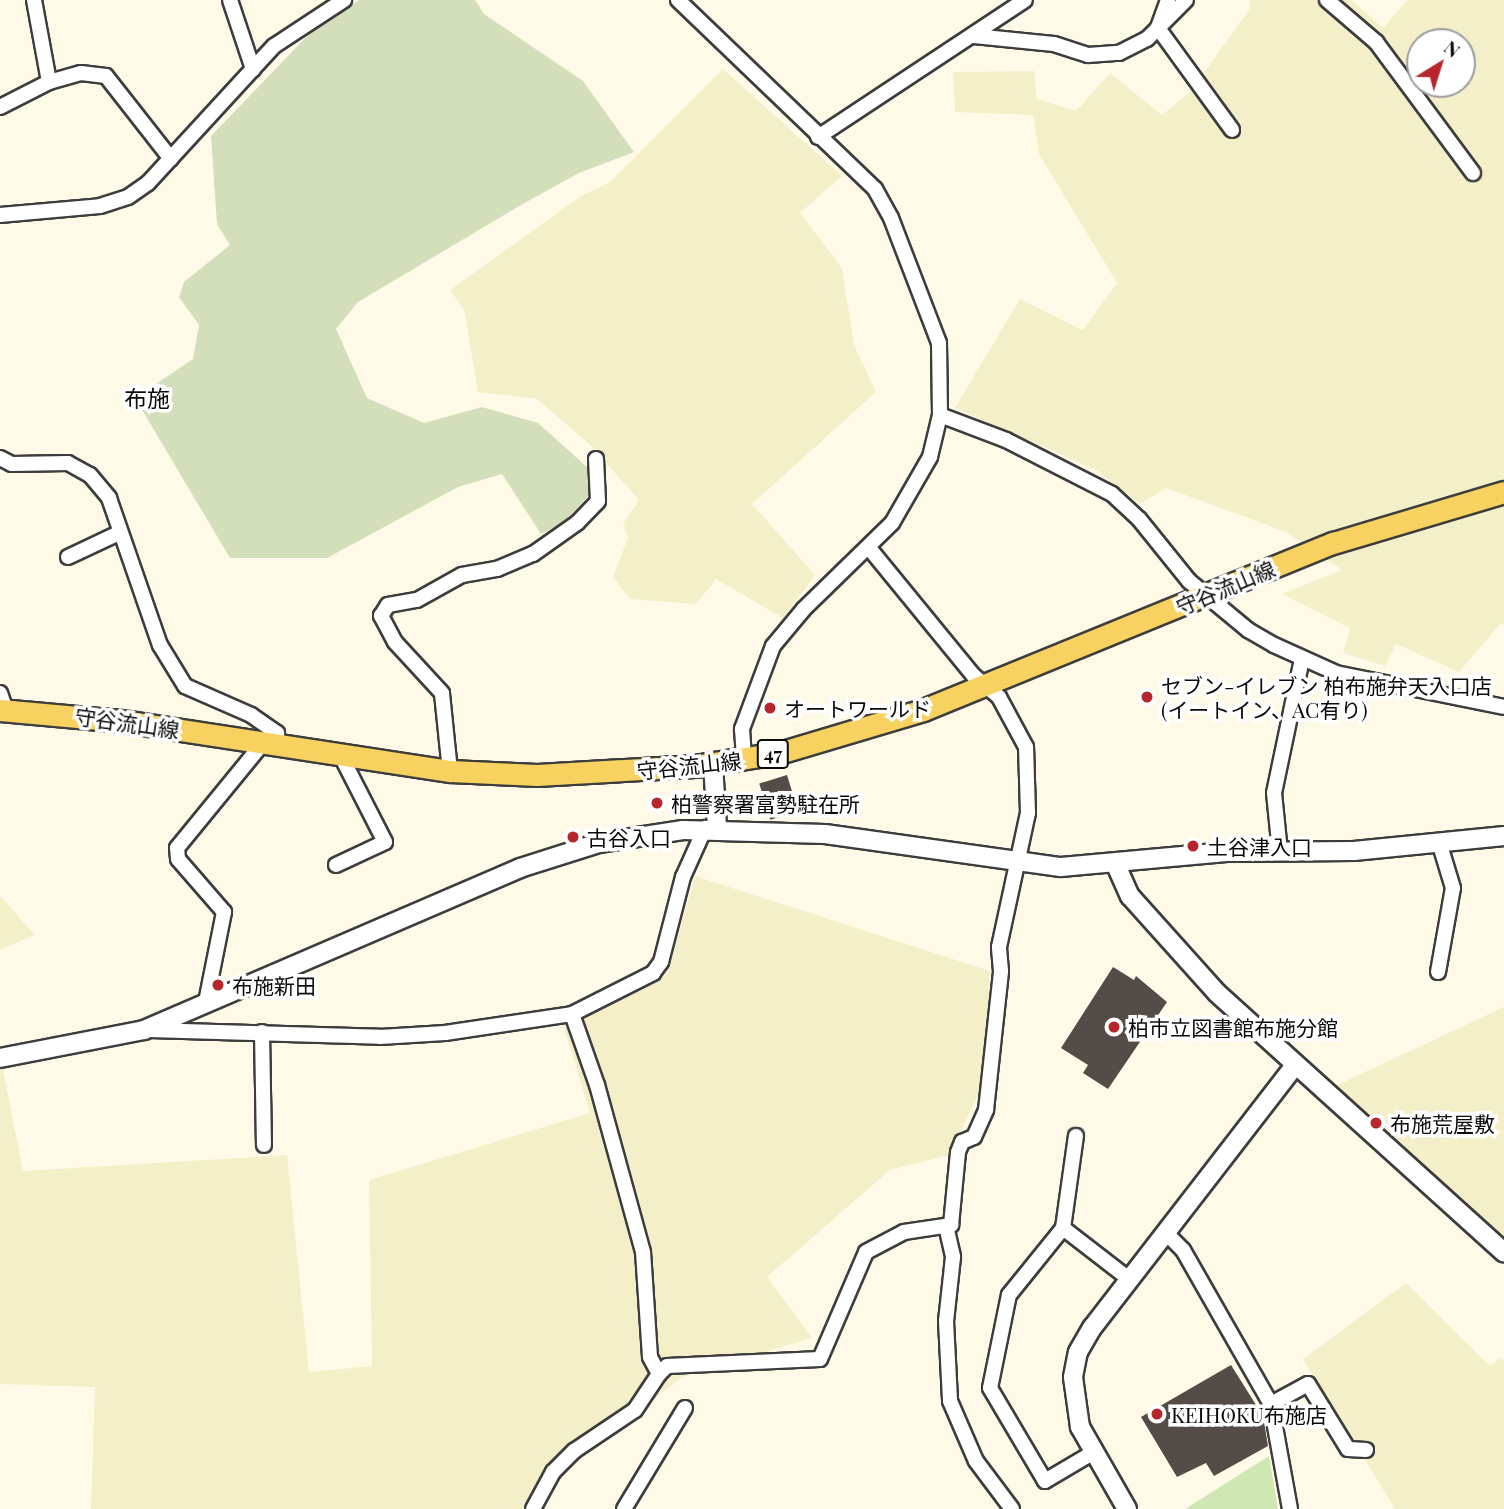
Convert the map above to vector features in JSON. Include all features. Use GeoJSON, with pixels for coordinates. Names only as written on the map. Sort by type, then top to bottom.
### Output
{"type":"FeatureCollection","features":[{"type":"Feature","properties":{"kind":"main road","name":"守谷流山線"},"geometry":{"type":"LineString","coordinates":[[2,704],[450,771],[571,774],[713,764],[828,741],[986,687],[1333,543],[1504,492]]}},
{"type":"Feature","properties":{"kind":"street"},"geometry":{"type":"LineString","coordinates":[[34,0],[49,82]]}},
{"type":"Feature","properties":{"kind":"street"},"geometry":{"type":"LineString","coordinates":[[230,0],[253,69]]}},
{"type":"Feature","properties":{"kind":"street"},"geometry":{"type":"LineString","coordinates":[[1,213],[100,206],[128,197],[171,159],[274,46],[344,0]]}},
{"type":"Feature","properties":{"kind":"street"},"geometry":{"type":"LineString","coordinates":[[678,0],[875,189],[891,218],[939,344],[940,415],[930,457],[892,523],[803,610],[773,646],[742,729],[744,759]]}},
{"type":"Feature","properties":{"kind":"street"},"geometry":{"type":"LineString","coordinates":[[818,137],[1025,0]]}},
{"type":"Feature","properties":{"kind":"street"},"geometry":{"type":"LineString","coordinates":[[1158,28],[1168,0]]}},
{"type":"Feature","properties":{"kind":"street"},"geometry":{"type":"LineString","coordinates":[[974,36],[1054,44],[1088,55],[1119,53],[1147,39],[1186,0]]}},
{"type":"Feature","properties":{"kind":"street"},"geometry":{"type":"LineString","coordinates":[[1327,0],[1376,42],[1473,173]]}},
{"type":"Feature","properties":{"kind":"street"},"geometry":{"type":"LineString","coordinates":[[1158,28],[1232,130]]}},
{"type":"Feature","properties":{"kind":"street"},"geometry":{"type":"LineString","coordinates":[[0,107],[49,82],[81,73],[106,76],[171,159]]}},
{"type":"Feature","properties":{"kind":"street"},"geometry":{"type":"LineString","coordinates":[[940,415],[1006,440],[1112,494],[1205,595],[1248,630],[1302,660],[1336,673],[1504,707]]}},
{"type":"Feature","properties":{"kind":"street"},"geometry":{"type":"LineString","coordinates":[[0,458],[12,464],[68,463],[90,475],[109,498],[160,645],[185,686],[251,715],[277,733],[177,848],[178,859],[224,912],[206,1002]]}},
{"type":"Feature","properties":{"kind":"street"},"geometry":{"type":"LineString","coordinates":[[450,771],[442,693],[395,642],[381,616],[388,605],[416,600],[463,575],[497,569],[533,554],[577,523],[598,501],[596,459]]}},
{"type":"Feature","properties":{"kind":"street"},"geometry":{"type":"LineString","coordinates":[[68,557],[119,533]]}},
{"type":"Feature","properties":{"kind":"street"},"geometry":{"type":"LineString","coordinates":[[533,1509],[553,1472],[574,1451],[635,1410],[667,1366],[820,1359],[866,1252],[904,1233],[951,1225],[958,1152],[962,1142],[974,1136],[986,1110],[1001,971],[999,947],[1015,861],[1028,813],[1026,747],[999,697],[986,687],[869,548]]}},
{"type":"Feature","properties":{"kind":"street"},"geometry":{"type":"LineString","coordinates":[[1280,852],[1274,793],[1302,660]]}},
{"type":"Feature","properties":{"kind":"street"},"geometry":{"type":"LineString","coordinates":[[336,866],[385,842],[341,756]]}},
{"type":"Feature","properties":{"kind":"street"},"geometry":{"type":"LineString","coordinates":[[0,1058],[144,1030],[393,1036],[572,1014],[653,973],[661,962],[683,877],[711,828],[713,764]]}},
{"type":"Feature","properties":{"kind":"street"},"geometry":{"type":"LineString","coordinates":[[144,1030],[520,868],[599,843],[711,828],[825,834],[1061,867],[1116,865],[1226,852],[1354,851],[1504,836]]}},
{"type":"Feature","properties":{"kind":"street"},"geometry":{"type":"LineString","coordinates":[[1438,972],[1453,888],[1439,842]]}},
{"type":"Feature","properties":{"kind":"street"},"geometry":{"type":"LineString","coordinates":[[1116,865],[1130,896],[1188,962],[1295,1065],[1504,1252]]}},
{"type":"Feature","properties":{"kind":"street"},"geometry":{"type":"LineString","coordinates":[[572,1014],[597,1085],[643,1252],[650,1357],[659,1374]]}},
{"type":"Feature","properties":{"kind":"street"},"geometry":{"type":"LineString","coordinates":[[262,1032],[264,1145]]}},
{"type":"Feature","properties":{"kind":"street"},"geometry":{"type":"LineString","coordinates":[[1127,1509],[1080,1427],[1073,1377],[1078,1352],[1092,1328],[1129,1279],[1295,1065]]}},
{"type":"Feature","properties":{"kind":"street"},"geometry":{"type":"LineString","coordinates":[[1076,1136],[1063,1228],[1009,1295],[990,1388],[1045,1481],[1094,1452]]}},
{"type":"Feature","properties":{"kind":"street"},"geometry":{"type":"LineString","coordinates":[[946,1226],[953,1257],[946,1321],[950,1401],[976,1461],[1012,1509]]}},
{"type":"Feature","properties":{"kind":"street"},"geometry":{"type":"LineString","coordinates":[[1063,1228],[1129,1279]]}},
{"type":"Feature","properties":{"kind":"street"},"geometry":{"type":"LineString","coordinates":[[1166,1232],[1183,1250],[1271,1404],[1290,1509]]}},
{"type":"Feature","properties":{"kind":"street"},"geometry":{"type":"LineString","coordinates":[[1271,1404],[1308,1384],[1348,1449],[1366,1450]]}},
{"type":"Feature","properties":{"kind":"street"},"geometry":{"type":"LineString","coordinates":[[624,1509],[685,1408]]}},
{"type":"Feature","properties":{"kind":"shaded area"},"geometry":{"type":"Polygon","coordinates":[[[1249,0],[1351,0],[1383,28],[1407,0],[1504,0],[1504,625],[1501,623],[1459,672],[1396,644],[1385,666],[1343,653],[1350,628],[1282,594],[1342,570],[1286,532],[1166,488],[1140,504],[1096,470],[955,408],[1020,299],[1083,330],[1117,283],[1039,154],[1033,115],[955,112],[953,72],[1034,71],[1037,99],[1076,111],[1110,73],[1162,115],[1190,92],[1250,9],[1249,0]]]}},
{"type":"Feature","properties":{"kind":"shaded area"},"geometry":{"type":"Polygon","coordinates":[[[723,69],[842,176],[800,213],[842,268],[854,345],[876,392],[752,504],[815,575],[783,618],[716,579],[696,604],[630,599],[613,577],[628,538],[623,524],[639,500],[588,443],[537,399],[478,392],[464,310],[450,290],[581,196],[609,183],[723,69]]]}},
{"type":"Feature","properties":{"kind":"shaded area"},"geometry":{"type":"Polygon","coordinates":[[[695,876],[990,971],[985,1081],[949,1155],[890,1170],[767,1277],[812,1338],[682,1377],[586,1453],[526,1509],[91,1509],[95,1387],[0,1384],[0,1054],[23,1171],[287,1155],[309,1372],[372,1366],[369,1180],[590,1113],[564,1028],[667,974],[695,876]]]}},
{"type":"Feature","properties":{"kind":"shaded area"},"geometry":{"type":"Polygon","coordinates":[[[0,896],[35,935],[0,950],[0,896]]]}},
{"type":"Feature","properties":{"kind":"shaded area"},"geometry":{"type":"Polygon","coordinates":[[[1504,1007],[1504,1239],[1335,1086],[1504,1007]]]}},
{"type":"Feature","properties":{"kind":"shaded area"},"geometry":{"type":"Polygon","coordinates":[[[1406,1283],[1490,1366],[1501,1358],[1504,1361],[1504,1509],[1395,1509],[1303,1359],[1406,1283]]]}},
{"type":"Feature","properties":{"kind":"green space"},"geometry":{"type":"Polygon","coordinates":[[[359,0],[475,0],[484,14],[583,81],[634,152],[579,173],[521,205],[358,302],[336,329],[367,398],[424,423],[482,407],[538,423],[587,467],[589,495],[563,523],[541,534],[502,474],[458,487],[327,558],[230,558],[135,398],[193,359],[199,325],[179,297],[184,282],[230,245],[217,224],[211,136],[311,32],[359,0]]]}},
{"type":"Feature","properties":{"kind":"green space"},"geometry":{"type":"Polygon","coordinates":[[[1269,1456],[1278,1509],[1185,1509],[1269,1456]]]}},
{"type":"Feature","properties":{"kind":"building"},"geometry":{"type":"Polygon","coordinates":[[[787,775],[798,811],[770,820],[759,783],[787,775]]]}},
{"type":"Feature","properties":{"kind":"building"},"geometry":{"type":"Polygon","coordinates":[[[1113,967],[1134,980],[1136,976],[1167,1002],[1108,1089],[1083,1073],[1088,1065],[1061,1048],[1113,967]]]}},
{"type":"Feature","properties":{"kind":"building"},"geometry":{"type":"Polygon","coordinates":[[[1231,1365],[1263,1416],[1268,1446],[1214,1476],[1206,1463],[1177,1477],[1141,1417],[1231,1365]]]}},
{"type":"Feature","properties":{"kind":"place","name":"セブン-イレブン 柏布施弁天入口店 (イートイン、AC有り)"},"geometry":{"type":"Point","coordinates":[1147,697]}},
{"type":"Feature","properties":{"kind":"place","name":"オートワールド"},"geometry":{"type":"Point","coordinates":[770,708]}},
{"type":"Feature","properties":{"kind":"place","name":"柏警察署富勢駐在所"},"geometry":{"type":"Point","coordinates":[657,803]}},
{"type":"Feature","properties":{"kind":"place","name":"古谷入口"},"geometry":{"type":"Point","coordinates":[573,837]}},
{"type":"Feature","properties":{"kind":"place","name":"土谷津入口"},"geometry":{"type":"Point","coordinates":[1193,846]}},
{"type":"Feature","properties":{"kind":"place","name":"布施新田"},"geometry":{"type":"Point","coordinates":[218,985]}},
{"type":"Feature","properties":{"kind":"place","name":"柏市立図書館布施分館"},"geometry":{"type":"Point","coordinates":[1114,1027]}},
{"type":"Feature","properties":{"kind":"place","name":"布施荒屋敷"},"geometry":{"type":"Point","coordinates":[1376,1123]}},
{"type":"Feature","properties":{"kind":"place","name":"KEIHOKU布施店"},"geometry":{"type":"Point","coordinates":[1157,1414]}},
{"type":"Feature","properties":{"kind":"district","name":"布施"},"geometry":{"type":"Point","coordinates":[147,398]}}]}
